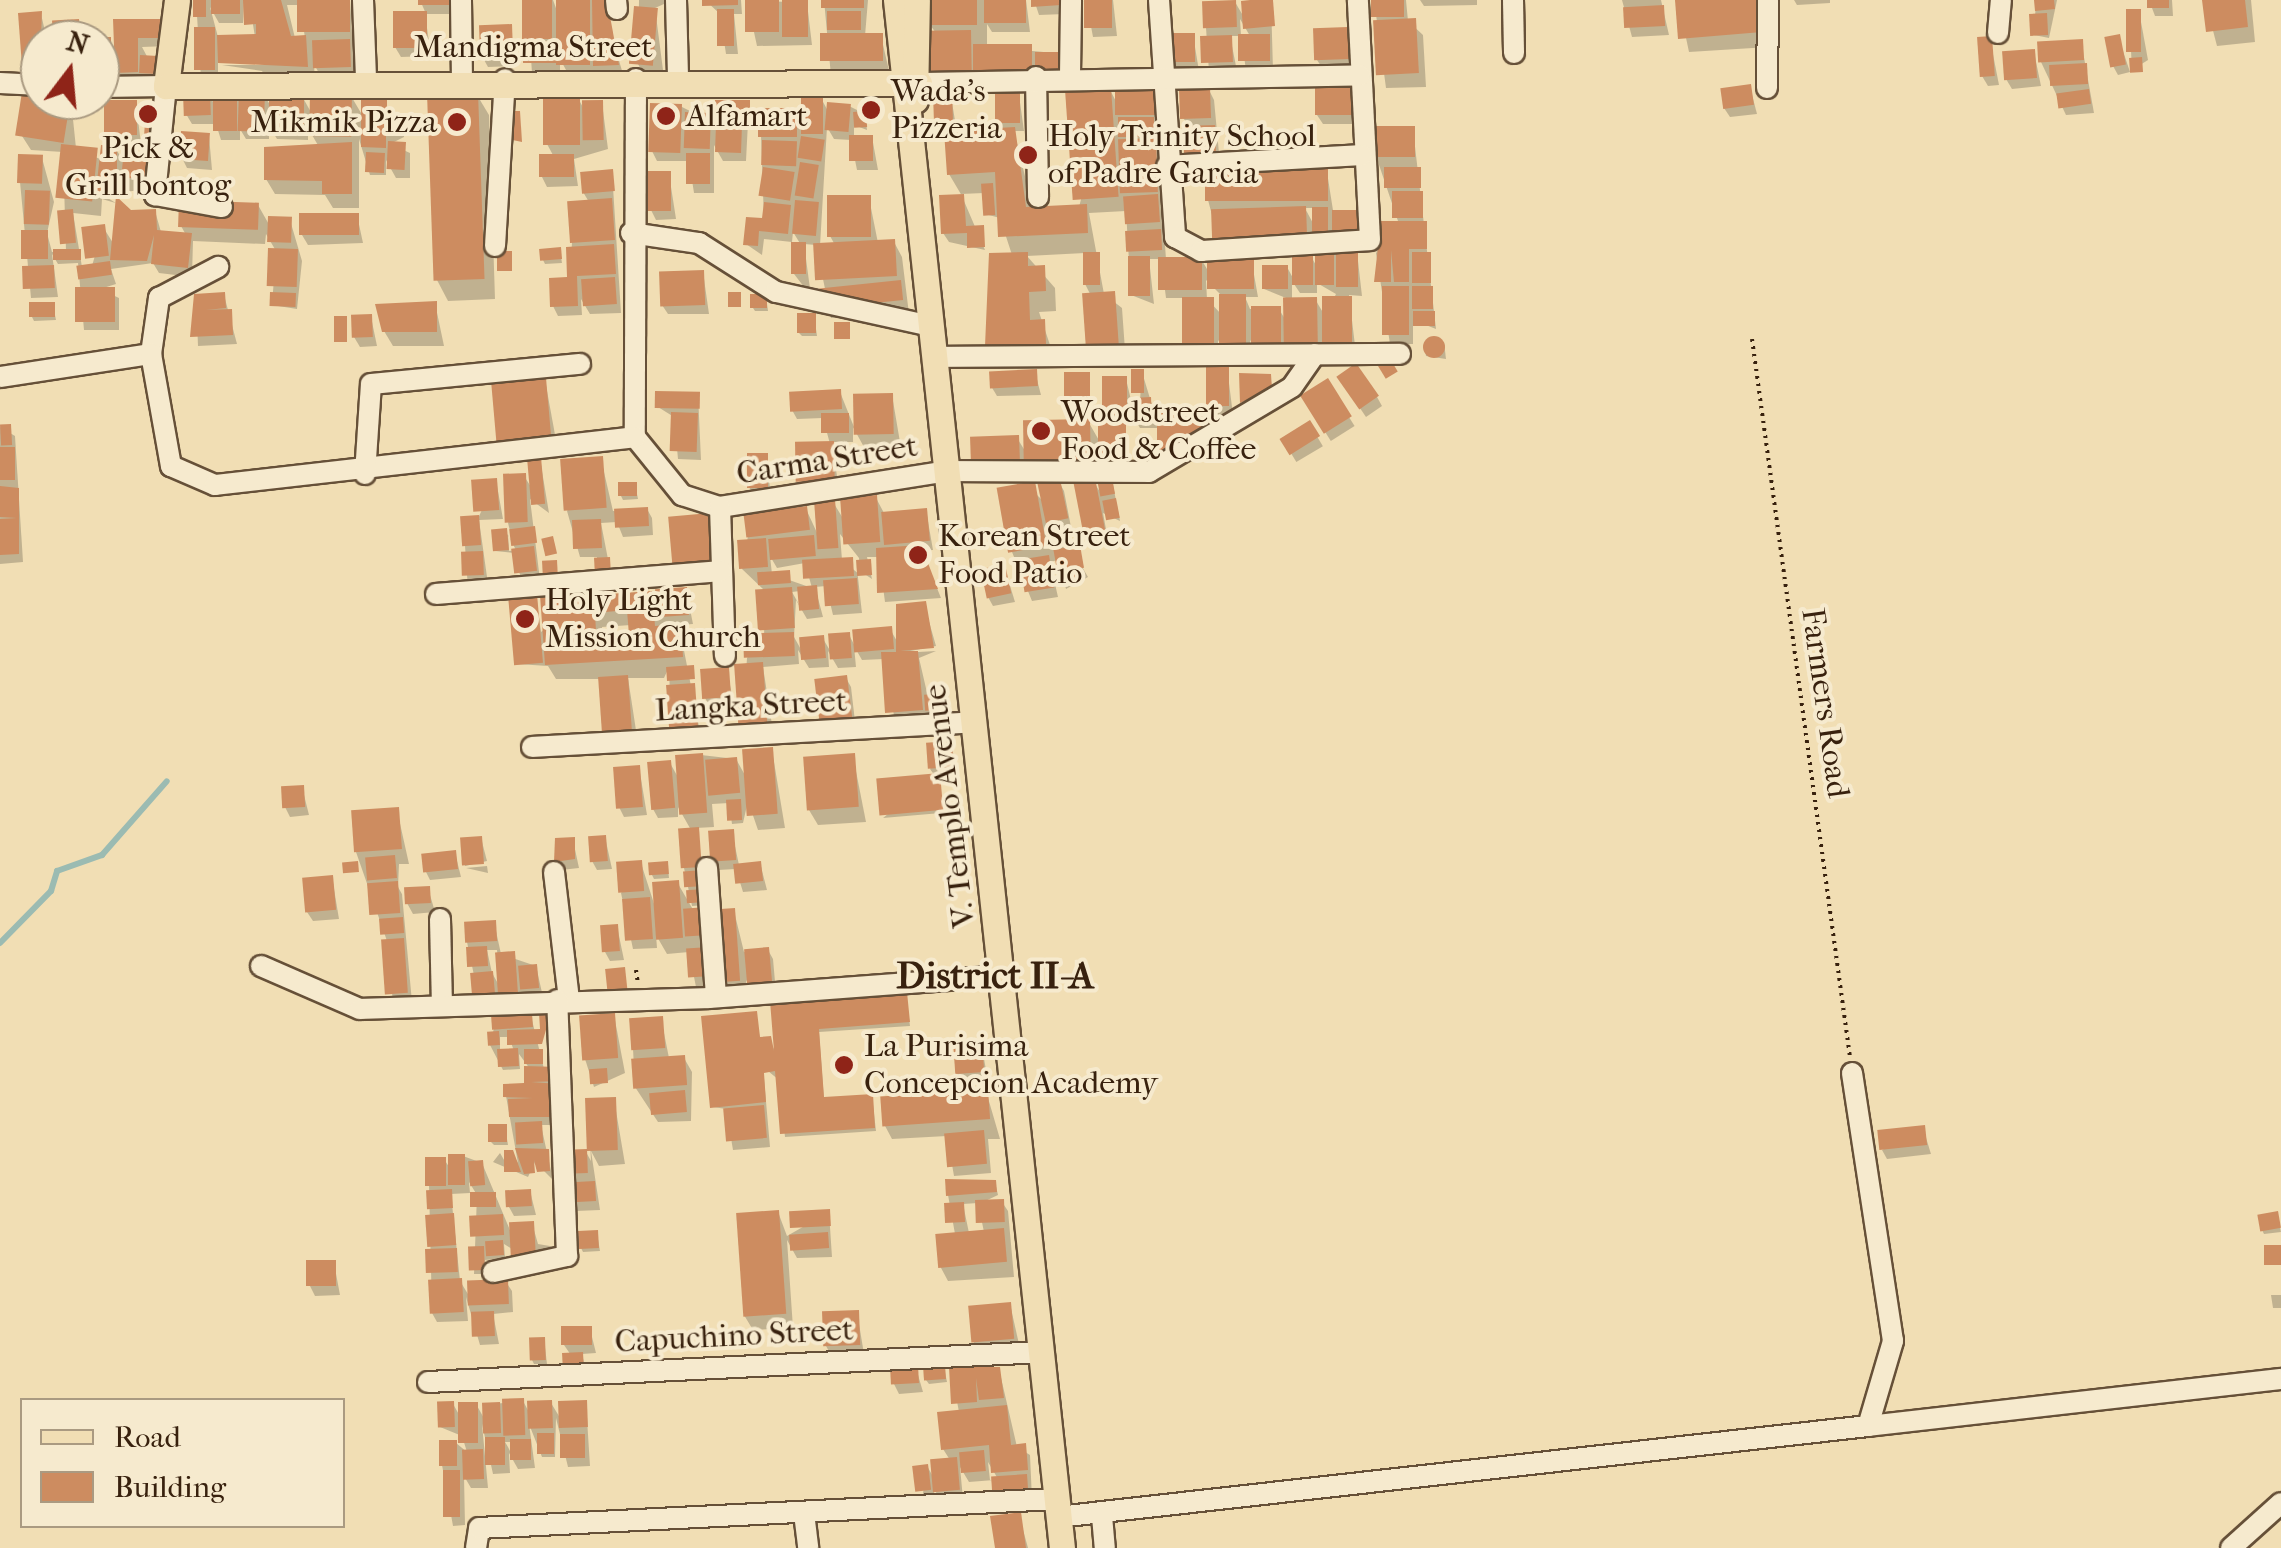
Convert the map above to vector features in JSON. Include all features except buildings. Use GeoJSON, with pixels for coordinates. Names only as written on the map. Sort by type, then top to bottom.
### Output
{"type":"FeatureCollection","features":[{"type":"Feature","properties":{"kind":"main road"},"geometry":{"type":"LineString","coordinates":[[166,86],[177,0]]}},
{"type":"Feature","properties":{"kind":"main road","name":"V. Templo Avenue"},"geometry":{"type":"LineString","coordinates":[[896,0],[909,83],[934,357],[1062,1548]]}},
{"type":"Feature","properties":{"kind":"main road","name":"V. Templo Avenue"},"geometry":{"type":"LineString","coordinates":[[909,83],[917,0]]}},
{"type":"Feature","properties":{"kind":"main road","name":"Mandigma Street"},"geometry":{"type":"LineString","coordinates":[[166,86],[366,79],[909,83]]}},
{"type":"Feature","properties":{"kind":"street"},"geometry":{"type":"LineString","coordinates":[[362,0],[366,79]]}},
{"type":"Feature","properties":{"kind":"street"},"geometry":{"type":"LineString","coordinates":[[461,0],[462,79]]}},
{"type":"Feature","properties":{"kind":"street"},"geometry":{"type":"LineString","coordinates":[[676,0],[678,79]]}},
{"type":"Feature","properties":{"kind":"street"},"geometry":{"type":"LineString","coordinates":[[1070,75],[1071,0]]}},
{"type":"Feature","properties":{"kind":"street"},"geometry":{"type":"LineString","coordinates":[[1158,0],[1167,166],[1176,237],[1186,250],[1361,243],[1373,230],[1362,156],[1358,0]]}},
{"type":"Feature","properties":{"kind":"street"},"geometry":{"type":"LineString","coordinates":[[1513,0],[1514,53]]}},
{"type":"Feature","properties":{"kind":"street"},"geometry":{"type":"LineString","coordinates":[[1767,88],[1768,0]]}},
{"type":"Feature","properties":{"kind":"street"},"geometry":{"type":"LineString","coordinates":[[1998,33],[2001,0]]}},
{"type":"Feature","properties":{"kind":"street"},"geometry":{"type":"LineString","coordinates":[[909,83],[1070,75],[1360,75]]}},
{"type":"Feature","properties":{"kind":"street"},"geometry":{"type":"LineString","coordinates":[[1036,76],[1038,197]]}},
{"type":"Feature","properties":{"kind":"street"},"geometry":{"type":"LineString","coordinates":[[495,246],[505,79]]}},
{"type":"Feature","properties":{"kind":"street"},"geometry":{"type":"LineString","coordinates":[[218,267],[159,298],[151,354],[162,445],[187,479],[365,474],[635,437],[631,233],[636,79]]}},
{"type":"Feature","properties":{"kind":"street"},"geometry":{"type":"LineString","coordinates":[[120,86],[166,86],[155,195],[222,207]]}},
{"type":"Feature","properties":{"kind":"street"},"geometry":{"type":"LineString","coordinates":[[1167,166],[1362,156]]}},
{"type":"Feature","properties":{"kind":"street"},"geometry":{"type":"LineString","coordinates":[[631,233],[699,243],[776,292],[931,326]]}},
{"type":"Feature","properties":{"kind":"street"},"geometry":{"type":"LineString","coordinates":[[0,377],[151,354]]}},
{"type":"Feature","properties":{"kind":"street","name":"Carma Street"},"geometry":{"type":"LineString","coordinates":[[635,437],[682,494],[720,507],[947,472],[1149,472],[1292,386],[1316,354]]}},
{"type":"Feature","properties":{"kind":"street"},"geometry":{"type":"LineString","coordinates":[[934,357],[1400,354]]}},
{"type":"Feature","properties":{"kind":"street"},"geometry":{"type":"LineString","coordinates":[[365,474],[371,384],[580,364]]}},
{"type":"Feature","properties":{"kind":"street"},"geometry":{"type":"LineString","coordinates":[[720,507],[725,656]]}},
{"type":"Feature","properties":{"kind":"street"},"geometry":{"type":"LineString","coordinates":[[436,594],[721,571]]}},
{"type":"Feature","properties":{"kind":"street","name":"Langka Street"},"geometry":{"type":"LineString","coordinates":[[532,747],[973,722]]}},
{"type":"Feature","properties":{"kind":"street"},"geometry":{"type":"LineString","coordinates":[[706,868],[716,997]]}},
{"type":"Feature","properties":{"kind":"street"},"geometry":{"type":"LineString","coordinates":[[493,1272],[567,1256],[563,1000],[554,872]]}},
{"type":"Feature","properties":{"kind":"street"},"geometry":{"type":"LineString","coordinates":[[440,920],[442,1004]]}},
{"type":"Feature","properties":{"kind":"street"},"geometry":{"type":"LineString","coordinates":[[261,966],[360,1009],[716,997],[1002,976]]}},
{"type":"Feature","properties":{"kind":"street"},"geometry":{"type":"LineString","coordinates":[[1852,1073],[1893,1341],[1868,1426]]}},
{"type":"Feature","properties":{"kind":"street","name":"Capuchino Street"},"geometry":{"type":"LineString","coordinates":[[428,1382],[1043,1352]]}},
{"type":"Feature","properties":{"kind":"street"},"geometry":{"type":"LineString","coordinates":[[476,1548],[479,1528],[804,1512],[1057,1508],[1102,1516],[2281,1379]]}},
{"type":"Feature","properties":{"kind":"street"},"geometry":{"type":"LineString","coordinates":[[2232,1548],[2281,1503]]}},
{"type":"Feature","properties":{"kind":"street"},"geometry":{"type":"LineString","coordinates":[[804,1512],[808,1548]]}},
{"type":"Feature","properties":{"kind":"street"},"geometry":{"type":"LineString","coordinates":[[1102,1516],[1106,1548]]}},
{"type":"Feature","properties":{"kind":"path","name":"Farmers Road"},"geometry":{"type":"LineString","coordinates":[[1752,338],[1852,1073]]}},
{"type":"Feature","properties":{"kind":"waterway"},"geometry":{"type":"LineString","coordinates":[[0,943],[51,891],[57,871],[102,855],[167,781]]}},
{"type":"Feature","properties":{"kind":"place","name":"Wada's Pizzeria"},"geometry":{"type":"Point","coordinates":[871,110]}},
{"type":"Feature","properties":{"kind":"place","name":"Pick & Grill bontog"},"geometry":{"type":"Point","coordinates":[148,114]}},
{"type":"Feature","properties":{"kind":"place","name":"Alfamart"},"geometry":{"type":"Point","coordinates":[666,116]}},
{"type":"Feature","properties":{"kind":"place","name":"Mikmik Pizza"},"geometry":{"type":"Point","coordinates":[457,122]}},
{"type":"Feature","properties":{"kind":"place","name":"Holy Trinity School of Padre Garcia"},"geometry":{"type":"Point","coordinates":[1028,155]}},
{"type":"Feature","properties":{"kind":"place","name":"Woodstreet Food & Coffee"},"geometry":{"type":"Point","coordinates":[1041,431]}},
{"type":"Feature","properties":{"kind":"place","name":"Korean Street Food Patio"},"geometry":{"type":"Point","coordinates":[918,555]}},
{"type":"Feature","properties":{"kind":"place","name":"Holy Light Mission Church"},"geometry":{"type":"Point","coordinates":[525,619]}},
{"type":"Feature","properties":{"kind":"place","name":"La Purisima Concepcion Academy"},"geometry":{"type":"Point","coordinates":[844,1065]}},
{"type":"Feature","properties":{"kind":"district","name":"District II-A"},"geometry":{"type":"Point","coordinates":[995,976]}}]}
